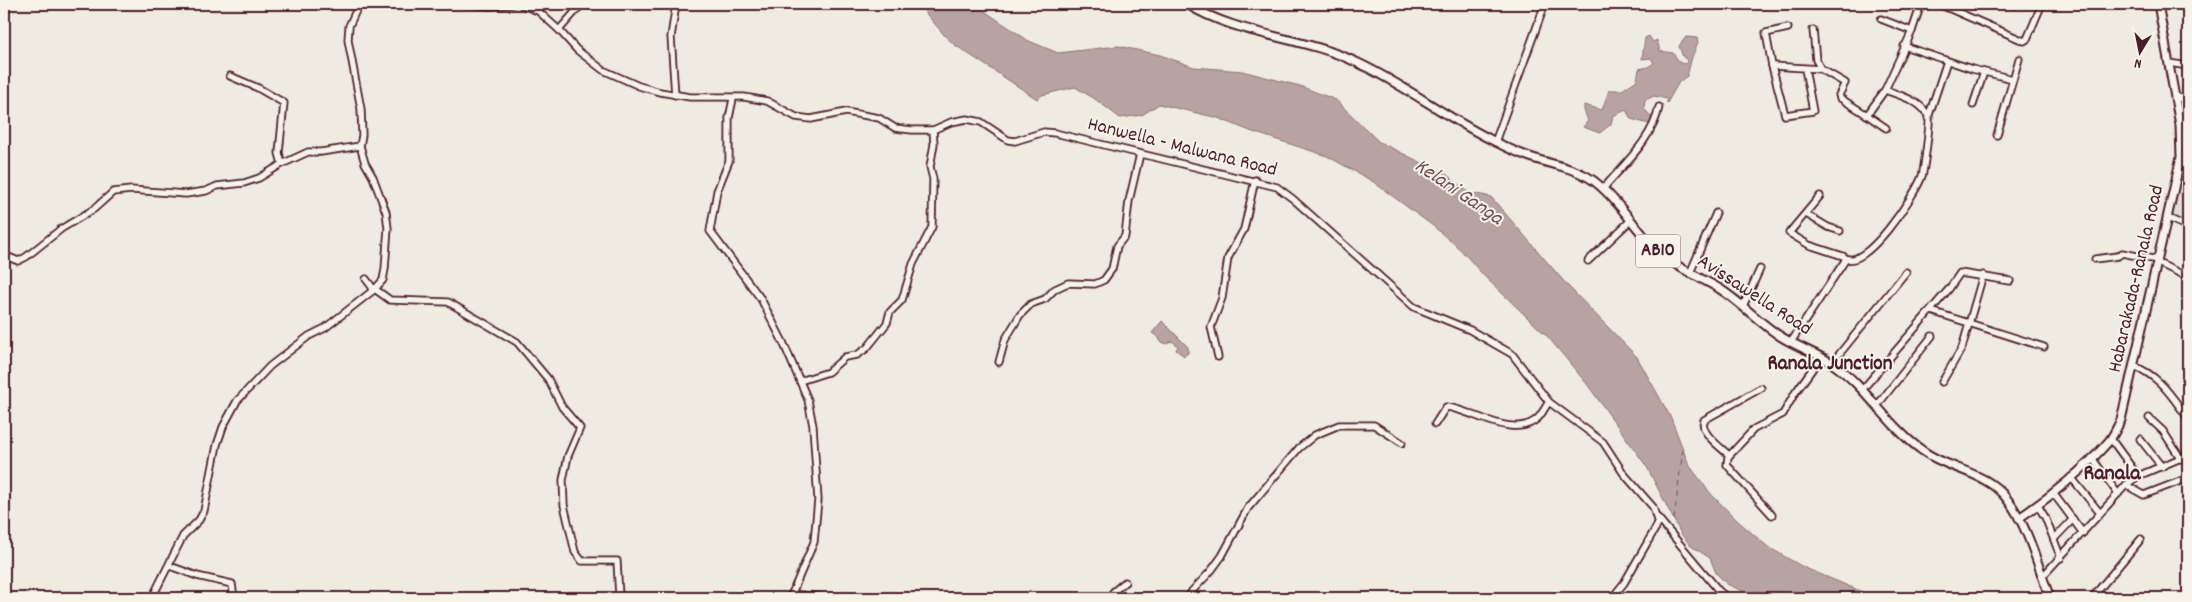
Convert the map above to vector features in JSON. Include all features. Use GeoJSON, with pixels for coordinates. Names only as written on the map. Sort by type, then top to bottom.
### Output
{"type":"FeatureCollection","features":[{"type":"Feature","properties":{"kind":"main road","name":"Avissawella Road"},"geometry":{"type":"LineString","coordinates":[[1187,4],[1220,21],[1304,43],[1354,60],[1496,142],[1531,158],[1583,175],[1603,189],[1660,253],[1690,273],[1721,290],[1779,336],[1832,363],[1862,390],[1876,407],[1924,453],[1990,483],[2006,497],[2019,518],[2050,598]]}},
{"type":"Feature","properties":{"kind":"main road","name":"Habarakada-Ranala Road"},"geometry":{"type":"LineString","coordinates":[[2019,518],[2038,506],[2092,458],[2111,439],[2121,420],[2181,157],[2180,125],[2176,97],[2158,4]]}},
{"type":"Feature","properties":{"kind":"street"},"geometry":{"type":"LineString","coordinates":[[152,598],[170,566],[183,536],[204,511],[217,445],[223,427],[238,402],[282,357],[309,336],[325,328],[376,289],[383,280],[386,269],[388,228],[386,212],[373,177],[365,163],[360,146],[362,135],[361,109],[348,40],[349,26],[359,4]]}},
{"type":"Feature","properties":{"kind":"street"},"geometry":{"type":"LineString","coordinates":[[465,4],[490,6],[513,4]]}},
{"type":"Feature","properties":{"kind":"street","name":"Hanwella - Malwana Road"},"geometry":{"type":"LineString","coordinates":[[520,4],[538,11],[559,30],[576,50],[603,70],[639,86],[675,95],[733,99],[744,97],[767,101],[796,117],[811,119],[846,112],[879,118],[895,128],[933,130],[951,122],[967,119],[981,122],[1008,140],[1023,140],[1044,132],[1055,133],[1255,180],[1277,187],[1293,198],[1414,307],[1470,330],[1512,354],[1549,402],[1603,442],[1624,474],[1652,507],[1658,518],[1719,590],[1728,598]]}},
{"type":"Feature","properties":{"kind":"street"},"geometry":{"type":"LineString","coordinates":[[559,30],[582,4]]}},
{"type":"Feature","properties":{"kind":"street"},"geometry":{"type":"LineString","coordinates":[[675,95],[671,37],[676,4]]}},
{"type":"Feature","properties":{"kind":"street"},"geometry":{"type":"LineString","coordinates":[[1496,142],[1545,4]]}},
{"type":"Feature","properties":{"kind":"street"},"geometry":{"type":"LineString","coordinates":[[1867,115],[1885,90],[1912,31],[1921,4]]}},
{"type":"Feature","properties":{"kind":"street"},"geometry":{"type":"LineString","coordinates":[[1939,4],[2024,41],[2028,39],[2042,4]]}},
{"type":"Feature","properties":{"kind":"street"},"geometry":{"type":"LineString","coordinates":[[1881,19],[1912,31]]}},
{"type":"Feature","properties":{"kind":"street"},"geometry":{"type":"LineString","coordinates":[[1788,28],[1766,33],[1783,111],[1788,116],[1813,111],[1806,69]]}},
{"type":"Feature","properties":{"kind":"street"},"geometry":{"type":"LineString","coordinates":[[1813,30],[1816,60],[1821,69]]}},
{"type":"Feature","properties":{"kind":"street"},"geometry":{"type":"LineString","coordinates":[[1904,46],[1947,61],[2013,79]]}},
{"type":"Feature","properties":{"kind":"street"},"geometry":{"type":"LineString","coordinates":[[1997,135],[2019,59]]}},
{"type":"Feature","properties":{"kind":"street"},"geometry":{"type":"LineString","coordinates":[[1820,196],[1789,234],[1809,246],[1843,256],[1846,259],[1853,260],[1862,257],[1880,239],[1906,205],[1922,176],[1928,118],[1947,61]]}},
{"type":"Feature","properties":{"kind":"street"},"geometry":{"type":"LineString","coordinates":[[2169,63],[2188,66]]}},
{"type":"Feature","properties":{"kind":"street"},"geometry":{"type":"LineString","coordinates":[[1772,66],[1821,69],[1845,83],[1839,95],[1840,98],[1886,128]]}},
{"type":"Feature","properties":{"kind":"street"},"geometry":{"type":"LineString","coordinates":[[1973,106],[1984,72]]}},
{"type":"Feature","properties":{"kind":"street"},"geometry":{"type":"LineString","coordinates":[[230,76],[258,88],[284,103],[279,154],[282,164]]}},
{"type":"Feature","properties":{"kind":"street"},"geometry":{"type":"LineString","coordinates":[[1885,90],[1910,100],[1928,118]]}},
{"type":"Feature","properties":{"kind":"street"},"geometry":{"type":"LineString","coordinates":[[2176,97],[2188,100]]}},
{"type":"Feature","properties":{"kind":"street"},"geometry":{"type":"LineString","coordinates":[[733,99],[729,118],[729,161],[717,192],[710,231],[761,299],[783,342],[808,400],[813,426],[818,500],[814,542],[791,596],[829,598]]}},
{"type":"Feature","properties":{"kind":"street"},"geometry":{"type":"LineString","coordinates":[[1603,189],[1647,136],[1658,115],[1659,108]]}},
{"type":"Feature","properties":{"kind":"street"},"geometry":{"type":"LineString","coordinates":[[800,381],[828,372],[844,357],[857,355],[867,348],[887,323],[890,312],[902,300],[913,264],[932,227],[933,179],[930,167],[934,144],[933,130]]}},
{"type":"Feature","properties":{"kind":"street"},"geometry":{"type":"LineString","coordinates":[[4,255],[18,261],[26,257],[50,237],[94,209],[113,192],[131,190],[186,194],[206,191],[217,186],[244,183],[259,178],[282,164],[308,152],[322,152],[360,146]]}},
{"type":"Feature","properties":{"kind":"street"},"geometry":{"type":"LineString","coordinates":[[999,362],[1005,340],[1020,315],[1031,304],[1045,299],[1054,289],[1068,283],[1095,284],[1104,280],[1112,269],[1117,246],[1125,236],[1129,201],[1140,154]]}},
{"type":"Feature","properties":{"kind":"street"},"geometry":{"type":"LineString","coordinates":[[1218,357],[1211,327],[1222,298],[1228,258],[1244,228],[1255,180]]}},
{"type":"Feature","properties":{"kind":"street"},"geometry":{"type":"LineString","coordinates":[[1690,273],[1716,213]]}},
{"type":"Feature","properties":{"kind":"street"},"geometry":{"type":"LineString","coordinates":[[1806,214],[1828,228],[1840,231]]}},
{"type":"Feature","properties":{"kind":"street"},"geometry":{"type":"LineString","coordinates":[[2168,218],[2188,227]]}},
{"type":"Feature","properties":{"kind":"street"},"geometry":{"type":"LineString","coordinates":[[1588,261],[1631,220]]}},
{"type":"Feature","properties":{"kind":"street"},"geometry":{"type":"LineString","coordinates":[[2096,259],[2118,256],[2122,253],[2158,262],[2188,277]]}},
{"type":"Feature","properties":{"kind":"street"},"geometry":{"type":"LineString","coordinates":[[1791,342],[1846,259]]}},
{"type":"Feature","properties":{"kind":"street"},"geometry":{"type":"LineString","coordinates":[[1742,306],[1760,269]]}},
{"type":"Feature","properties":{"kind":"street"},"geometry":{"type":"LineString","coordinates":[[1832,363],[1906,272]]}},
{"type":"Feature","properties":{"kind":"street"},"geometry":{"type":"LineString","coordinates":[[1862,390],[1931,311],[1960,272],[2010,280]]}},
{"type":"Feature","properties":{"kind":"street"},"geometry":{"type":"LineString","coordinates":[[1942,382],[1962,348],[1982,275]]}},
{"type":"Feature","properties":{"kind":"street"},"geometry":{"type":"LineString","coordinates":[[366,279],[390,300],[448,302],[517,342],[548,379],[562,407],[580,428],[568,456],[563,480],[564,506],[575,552],[582,561],[617,561],[620,597],[622,598]]}},
{"type":"Feature","properties":{"kind":"street"},"geometry":{"type":"LineString","coordinates":[[1931,311],[2044,347]]}},
{"type":"Feature","properties":{"kind":"street"},"geometry":{"type":"LineString","coordinates":[[1876,407],[1932,336]]}},
{"type":"Feature","properties":{"kind":"street"},"geometry":{"type":"LineString","coordinates":[[1772,515],[1727,465],[1729,455],[1754,429],[1783,414],[1795,392],[1821,357]]}},
{"type":"Feature","properties":{"kind":"street"},"geometry":{"type":"LineString","coordinates":[[2134,366],[2145,370],[2161,382],[2188,417]]}},
{"type":"Feature","properties":{"kind":"street"},"geometry":{"type":"LineString","coordinates":[[1729,455],[1704,429],[1704,420],[1761,388]]}},
{"type":"Feature","properties":{"kind":"street"},"geometry":{"type":"LineString","coordinates":[[1435,424],[1446,408],[1456,408],[1496,425],[1527,425],[1537,419],[1549,402]]}},
{"type":"Feature","properties":{"kind":"street"},"geometry":{"type":"LineString","coordinates":[[2149,418],[2163,431],[2181,459]]}},
{"type":"Feature","properties":{"kind":"street"},"geometry":{"type":"LineString","coordinates":[[1188,598],[1192,590],[1211,571],[1222,556],[1248,508],[1299,448],[1315,435],[1340,425],[1374,425],[1402,444]]}},
{"type":"Feature","properties":{"kind":"street"},"geometry":{"type":"LineString","coordinates":[[2140,438],[2162,467]]}},
{"type":"Feature","properties":{"kind":"street"},"geometry":{"type":"LineString","coordinates":[[2111,439],[2138,476]]}},
{"type":"Feature","properties":{"kind":"street"},"geometry":{"type":"LineString","coordinates":[[2042,577],[2062,558],[2126,486],[2138,476],[2188,455]]}},
{"type":"Feature","properties":{"kind":"street"},"geometry":{"type":"LineString","coordinates":[[2092,458],[2118,494]]}},
{"type":"Feature","properties":{"kind":"street"},"geometry":{"type":"LineString","coordinates":[[2071,477],[2100,513]]}},
{"type":"Feature","properties":{"kind":"street"},"geometry":{"type":"LineString","coordinates":[[2126,486],[2144,495],[2188,478]]}},
{"type":"Feature","properties":{"kind":"street"},"geometry":{"type":"LineString","coordinates":[[2053,493],[2083,534]]}},
{"type":"Feature","properties":{"kind":"street"},"geometry":{"type":"LineString","coordinates":[[2038,506],[2062,558]]}},
{"type":"Feature","properties":{"kind":"street"},"geometry":{"type":"LineString","coordinates":[[1612,598],[1656,529],[1658,518]]}},
{"type":"Feature","properties":{"kind":"street"},"geometry":{"type":"LineString","coordinates":[[2054,539],[2073,519]]}},
{"type":"Feature","properties":{"kind":"street"},"geometry":{"type":"LineString","coordinates":[[2092,598],[2141,539]]}},
{"type":"Feature","properties":{"kind":"street"},"geometry":{"type":"LineString","coordinates":[[170,566],[197,576],[232,584],[234,598]]}},
{"type":"Feature","properties":{"kind":"street"},"geometry":{"type":"LineString","coordinates":[[1110,598],[1112,592],[1125,582]]}},
{"type":"Feature","properties":{"kind":"shaded area"},"geometry":{"type":"Polygon","coordinates":[[[2188,146],[2188,224],[2170,216],[2188,146]]]}},
{"type":"Feature","properties":{"kind":"water","name":"Kelani Ganga"},"geometry":{"type":"Polygon","coordinates":[[[918,4],[974,4],[1029,41],[1058,53],[1118,46],[1160,55],[1194,67],[1242,71],[1300,86],[1336,100],[1379,142],[1447,175],[1468,192],[1491,197],[1567,285],[1637,357],[1671,418],[1689,465],[1711,494],[1738,521],[1768,547],[1803,567],[1877,598],[1786,598],[1767,594],[1757,598],[1727,584],[1716,573],[1710,558],[1691,546],[1681,534],[1647,467],[1587,384],[1548,337],[1484,276],[1461,250],[1433,226],[1372,181],[1327,156],[1250,131],[1218,118],[1159,104],[1142,115],[1120,118],[1075,87],[1042,95],[1037,99],[955,45],[918,4]]]}},
{"type":"Feature","properties":{"kind":"water"},"geometry":{"type":"Polygon","coordinates":[[[1649,36],[1653,42],[1657,40],[1660,51],[1673,53],[1680,63],[1686,64],[1687,60],[1683,57],[1679,46],[1686,37],[1697,38],[1698,42],[1687,76],[1679,82],[1667,103],[1667,99],[1654,96],[1645,100],[1644,109],[1653,118],[1649,124],[1631,119],[1626,110],[1613,116],[1611,124],[1600,133],[1583,127],[1588,121],[1584,105],[1602,110],[1609,90],[1622,90],[1637,80],[1639,69],[1654,63],[1651,58],[1642,59],[1645,38],[1649,36]]]}},
{"type":"Feature","properties":{"kind":"water"},"geometry":{"type":"Polygon","coordinates":[[[1162,321],[1188,347],[1188,353],[1184,356],[1176,350],[1178,346],[1172,341],[1167,344],[1161,342],[1152,333],[1162,321]]]}},
{"type":"Feature","properties":{"kind":"ferry route"},"geometry":{"type":"LineString","coordinates":[[1674,520],[1683,448]]}},
{"type":"Feature","properties":{"kind":"district","name":"Ranala Junction"},"geometry":{"type":"Point","coordinates":[1830,365]}},
{"type":"Feature","properties":{"kind":"district","name":"Ranala"},"geometry":{"type":"Point","coordinates":[2112,474]}}]}
